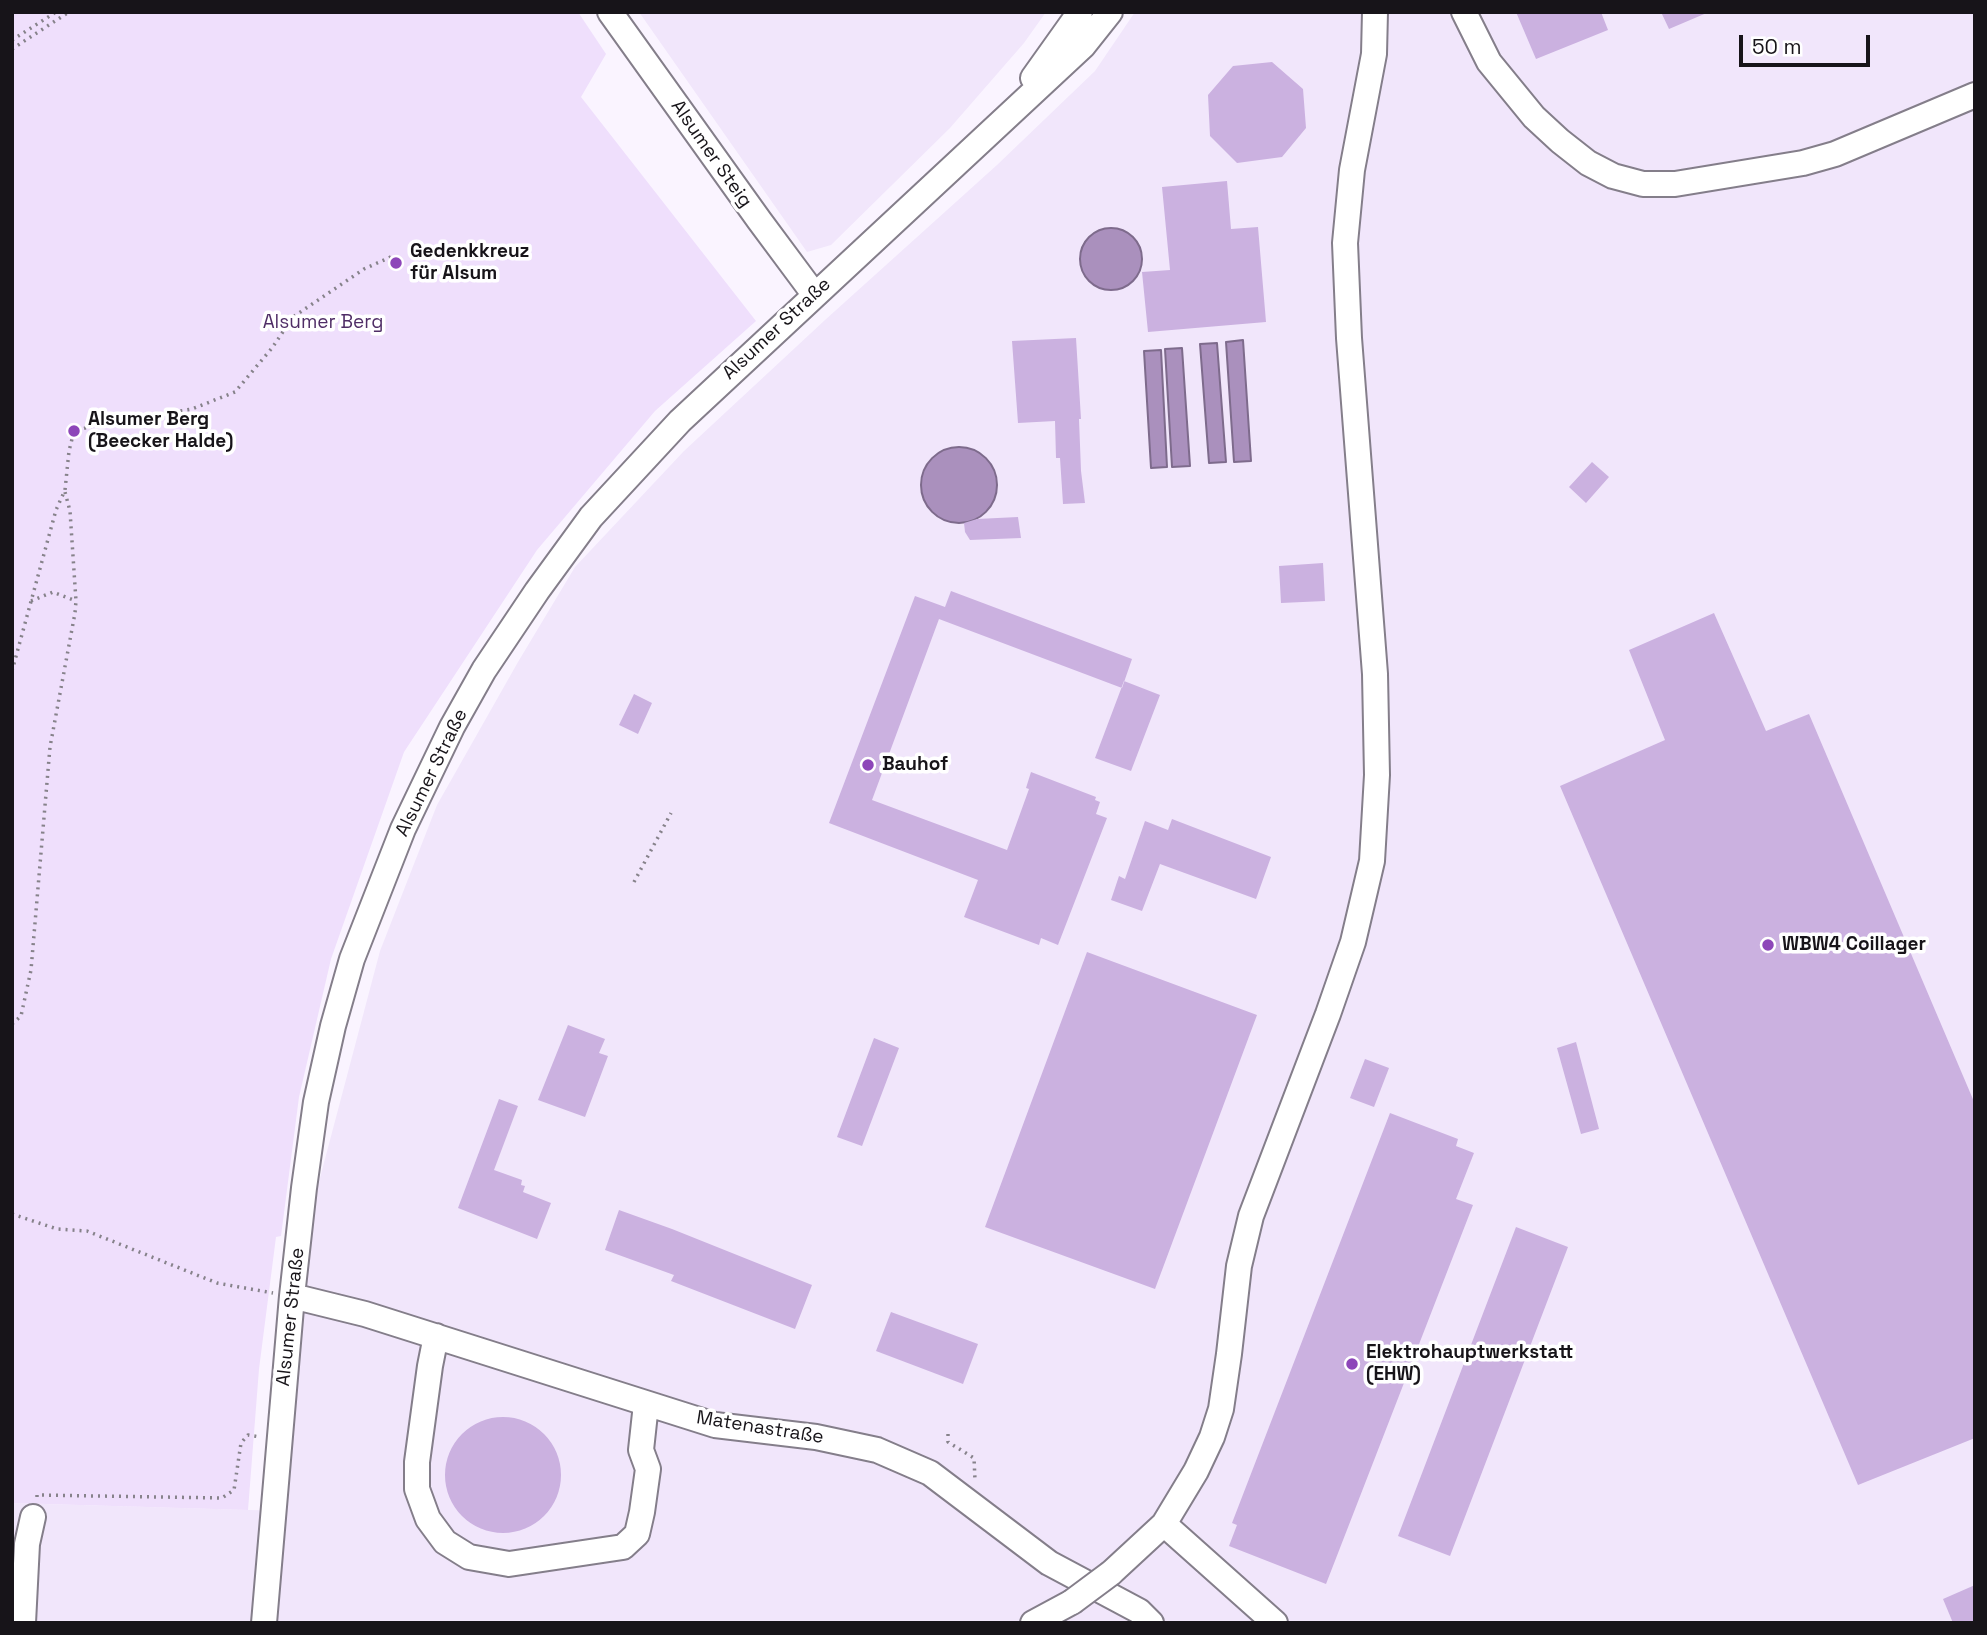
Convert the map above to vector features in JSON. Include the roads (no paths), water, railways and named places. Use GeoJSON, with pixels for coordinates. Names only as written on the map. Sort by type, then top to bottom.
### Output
{"type":"FeatureCollection","features":[{"type":"Feature","properties":{"kind":"street","name":"Alsumer Steig"},"geometry":{"type":"LineString","coordinates":[[610,12],[814,294]]}},
{"type":"Feature","properties":{"kind":"street","name":"Alsumer Straße"},"geometry":{"type":"LineString","coordinates":[[1002,121],[1080,12]]}},
{"type":"Feature","properties":{"kind":"street","name":"Alsumer Straße"},"geometry":{"type":"LineString","coordinates":[[264,1623],[292,1296],[316,1102],[352,959],[403,829],[453,727],[484,670],[591,517],[680,421],[1083,46],[1110,12]]}},
{"type":"Feature","properties":{"kind":"street"},"geometry":{"type":"LineString","coordinates":[[1033,1623],[1072,1602],[1111,1573],[1164,1524],[1196,1471],[1212,1437],[1221,1409],[1239,1266],[1251,1216],[1353,942],[1372,861],[1377,775],[1375,674],[1349,338],[1345,243],[1352,170],[1374,54],[1375,12]]}},
{"type":"Feature","properties":{"kind":"street"},"geometry":{"type":"LineString","coordinates":[[1464,12],[1489,62],[1534,117],[1588,163],[1613,176],[1643,184],[1675,184],[1804,163],[1835,154],[1975,95]]}},
{"type":"Feature","properties":{"kind":"street","name":"Matenastraße"},"geometry":{"type":"LineString","coordinates":[[292,1296],[366,1314],[715,1425],[816,1437],[877,1450],[930,1473],[1049,1563],[1139,1611],[1150,1623]]}},
{"type":"Feature","properties":{"kind":"street"},"geometry":{"type":"LineString","coordinates":[[436,1336],[417,1462],[417,1489],[428,1519],[445,1542],[469,1557],[509,1564],[623,1547],[637,1534],[642,1512],[648,1469],[641,1450],[646,1404]]}},
{"type":"Feature","properties":{"kind":"street"},"geometry":{"type":"LineString","coordinates":[[23,1623],[27,1544],[33,1517]]}},
{"type":"Feature","properties":{"kind":"street"},"geometry":{"type":"LineString","coordinates":[[1164,1524],[1275,1623]]}},
{"type":"Feature","properties":{"kind":"place","name":"Gedenkkreuz für Alsum"},"geometry":{"type":"Point","coordinates":[396,263]}},
{"type":"Feature","properties":{"kind":"place","name":"Alsumer Berg (Beecker Halde)"},"geometry":{"type":"Point","coordinates":[74,431]}},
{"type":"Feature","properties":{"kind":"place","name":"Bauhof"},"geometry":{"type":"Point","coordinates":[868,765]}},
{"type":"Feature","properties":{"kind":"place","name":"WBW4 Coillager"},"geometry":{"type":"Point","coordinates":[1768,945]}},
{"type":"Feature","properties":{"kind":"place","name":"Elektrohauptwerkstatt (EHW)"},"geometry":{"type":"Point","coordinates":[1352,1364]}},
{"type":"Feature","properties":{"kind":"park label","name":"Alsumer Berg"},"geometry":{"type":"Point","coordinates":[323,323]}}]}
